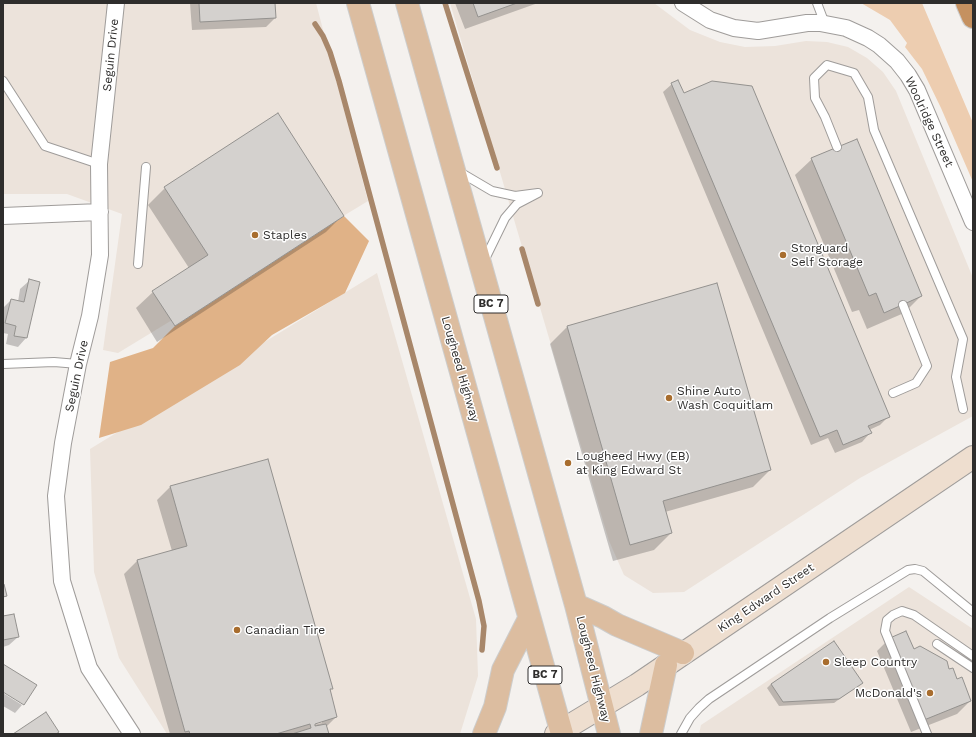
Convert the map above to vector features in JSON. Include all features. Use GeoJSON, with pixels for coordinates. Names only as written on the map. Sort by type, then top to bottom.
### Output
{"type":"FeatureCollection","features":[{"type":"Feature","properties":{"kind":"highway"},"geometry":{"type":"LineString","coordinates":[[967,3],[973,17]]}},
{"type":"Feature","properties":{"kind":"main road","name":"Lougheed Highway"},"geometry":{"type":"LineString","coordinates":[[358,3],[560,733]]}},
{"type":"Feature","properties":{"kind":"main road","name":"Lougheed Highway"},"geometry":{"type":"LineString","coordinates":[[407,3],[576,605],[609,734]]}},
{"type":"Feature","properties":{"kind":"main road","name":"King Edward Street"},"geometry":{"type":"LineString","coordinates":[[560,733],[675,659],[973,457]]}},
{"type":"Feature","properties":{"kind":"main road"},"geometry":{"type":"LineString","coordinates":[[576,605],[603,617],[675,659],[651,734]]}},
{"type":"Feature","properties":{"kind":"main road"},"geometry":{"type":"LineString","coordinates":[[484,734],[495,707],[503,670],[529,619]]}},
{"type":"Feature","properties":{"kind":"street","name":"Seguin Drive"},"geometry":{"type":"LineString","coordinates":[[116,3],[100,164],[100,255],[90,316],[78,364],[63,443],[56,496],[62,581],[89,668],[132,734]]}},
{"type":"Feature","properties":{"kind":"street","name":"Woolridge Street"},"geometry":{"type":"LineString","coordinates":[[683,3],[710,20],[734,28],[746,30],[771,29],[807,23],[825,24],[846,28],[857,32],[880,45],[897,61],[917,90],[973,222]]}},
{"type":"Feature","properties":{"kind":"street"},"geometry":{"type":"LineString","coordinates":[[3,216],[100,212]]}},
{"type":"Feature","properties":{"kind":"lane"},"geometry":{"type":"LineString","coordinates":[[817,3],[825,24]]}},
{"type":"Feature","properties":{"kind":"lane"},"geometry":{"type":"LineString","coordinates":[[837,147],[825,117],[815,98],[814,78],[827,65],[854,73],[868,96],[874,130],[963,339],[956,377],[962,409]]}},
{"type":"Feature","properties":{"kind":"lane"},"geometry":{"type":"LineString","coordinates":[[3,81],[45,146],[100,164]]}},
{"type":"Feature","properties":{"kind":"lane"},"geometry":{"type":"LineString","coordinates":[[138,264],[146,167]]}},
{"type":"Feature","properties":{"kind":"lane"},"geometry":{"type":"LineString","coordinates":[[453,168],[492,191],[515,196],[538,193],[518,204],[504,218],[481,267]]}},
{"type":"Feature","properties":{"kind":"lane"},"geometry":{"type":"LineString","coordinates":[[893,393],[916,383],[927,366],[903,305]]}},
{"type":"Feature","properties":{"kind":"lane"},"geometry":{"type":"LineString","coordinates":[[3,364],[54,362],[78,364]]}},
{"type":"Feature","properties":{"kind":"lane"},"geometry":{"type":"LineString","coordinates":[[681,734],[690,718],[709,699],[830,618],[908,570],[915,569],[923,571],[973,612]]}},
{"type":"Feature","properties":{"kind":"lane"},"geometry":{"type":"LineString","coordinates":[[927,734],[885,631],[887,620],[893,615],[902,611],[914,615],[973,656]]}},
{"type":"Feature","properties":{"kind":"lane"},"geometry":{"type":"LineString","coordinates":[[937,644],[973,668]]}},
{"type":"Feature","properties":{"kind":"shaded area"},"geometry":{"type":"Polygon","coordinates":[[[3,3],[316,3],[368,201],[118,353],[103,350],[122,214],[67,194],[3,194],[3,3]]]}},
{"type":"Feature","properties":{"kind":"shaded area"},"geometry":{"type":"Polygon","coordinates":[[[450,3],[654,3],[690,30],[720,42],[745,47],[775,46],[806,41],[827,42],[848,47],[867,58],[883,72],[896,91],[973,278],[973,416],[860,478],[684,592],[653,593],[624,575],[609,541],[450,3]]]}},
{"type":"Feature","properties":{"kind":"shaded area"},"geometry":{"type":"Polygon","coordinates":[[[861,3],[922,3],[973,123],[973,182],[941,108],[922,69],[905,47],[907,43],[890,20],[861,3]]]}},
{"type":"Feature","properties":{"kind":"shaded area"},"geometry":{"type":"Polygon","coordinates":[[[344,216],[369,241],[345,293],[272,335],[240,365],[141,425],[99,438],[110,362],[153,348],[175,326],[344,216]]]}},
{"type":"Feature","properties":{"kind":"shaded area"},"geometry":{"type":"Polygon","coordinates":[[[377,273],[476,619],[478,676],[460,734],[167,734],[119,658],[94,572],[90,449],[377,273]]]}},
{"type":"Feature","properties":{"kind":"shaded area"},"geometry":{"type":"Polygon","coordinates":[[[909,587],[973,629],[973,734],[699,734],[701,725],[909,587]]]}},
{"type":"Feature","properties":{"kind":"building"},"geometry":{"type":"Polygon","coordinates":[[[199,3],[275,3],[276,18],[200,22],[199,3]]]}},
{"type":"Feature","properties":{"kind":"building"},"geometry":{"type":"Polygon","coordinates":[[[473,3],[517,3],[478,17],[473,3]]]}},
{"type":"Feature","properties":{"kind":"building","name":"Storguard Self Storage"},"geometry":{"type":"Polygon","coordinates":[[[678,80],[684,93],[712,81],[752,86],[890,417],[868,426],[872,433],[843,445],[837,430],[820,437],[671,83],[678,80]]]}},
{"type":"Feature","properties":{"kind":"building","name":"Staples"},"geometry":{"type":"Polygon","coordinates":[[[278,113],[344,216],[175,326],[152,291],[208,255],[164,187],[278,113]]]}},
{"type":"Feature","properties":{"kind":"building"},"geometry":{"type":"Polygon","coordinates":[[[857,139],[922,296],[884,313],[876,293],[869,296],[811,158],[857,139]]]}},
{"type":"Feature","properties":{"kind":"building"},"geometry":{"type":"Polygon","coordinates":[[[29,279],[40,282],[27,338],[14,336],[16,326],[5,323],[11,299],[24,302],[29,279]]]}},
{"type":"Feature","properties":{"kind":"building","name":"Shine Auto Wash Coquitlam"},"geometry":{"type":"Polygon","coordinates":[[[717,283],[771,470],[663,501],[672,533],[630,545],[567,326],[717,283]]]}},
{"type":"Feature","properties":{"kind":"building","name":"Canadian Tire"},"geometry":{"type":"Polygon","coordinates":[[[268,459],[333,689],[330,689],[337,717],[315,724],[315,726],[326,724],[329,734],[292,734],[311,728],[310,724],[276,734],[190,734],[189,731],[185,732],[137,560],[187,546],[170,486],[268,459]]]}},
{"type":"Feature","properties":{"kind":"building"},"geometry":{"type":"Polygon","coordinates":[[[3,584],[7,596],[3,597],[3,584]]]}},
{"type":"Feature","properties":{"kind":"building"},"geometry":{"type":"Polygon","coordinates":[[[14,614],[19,637],[3,640],[3,616],[14,614]]]}},
{"type":"Feature","properties":{"kind":"building"},"geometry":{"type":"Polygon","coordinates":[[[906,631],[914,649],[920,646],[947,661],[949,669],[953,668],[957,679],[962,677],[971,701],[924,720],[890,638],[906,631]]]}},
{"type":"Feature","properties":{"kind":"building","name":"Sleep Country"},"geometry":{"type":"Polygon","coordinates":[[[834,641],[863,683],[839,699],[783,702],[771,684],[834,641]]]}},
{"type":"Feature","properties":{"kind":"building"},"geometry":{"type":"Polygon","coordinates":[[[3,664],[37,685],[24,705],[3,692],[3,664]]]}},
{"type":"Feature","properties":{"kind":"building"},"geometry":{"type":"Polygon","coordinates":[[[46,712],[59,732],[56,734],[13,734],[46,712]]]}},
{"type":"Feature","properties":{"kind":"waterway"},"geometry":{"type":"LineString","coordinates":[[445,3],[497,168]]}},
{"type":"Feature","properties":{"kind":"waterway"},"geometry":{"type":"LineString","coordinates":[[315,24],[323,36],[330,52],[339,81],[479,601],[484,626],[482,650]]}},
{"type":"Feature","properties":{"kind":"waterway"},"geometry":{"type":"LineString","coordinates":[[522,249],[538,304]]}},
{"type":"Feature","properties":{"kind":"place","name":"Staples"},"geometry":{"type":"Point","coordinates":[255,235]}},
{"type":"Feature","properties":{"kind":"place","name":"Storguard Self Storage"},"geometry":{"type":"Point","coordinates":[783,255]}},
{"type":"Feature","properties":{"kind":"place","name":"Shine Auto Wash Coquitlam"},"geometry":{"type":"Point","coordinates":[669,398]}},
{"type":"Feature","properties":{"kind":"place","name":"Lougheed Hwy (EB) at King Edward St"},"geometry":{"type":"Point","coordinates":[568,463]}},
{"type":"Feature","properties":{"kind":"place","name":"Canadian Tire"},"geometry":{"type":"Point","coordinates":[237,630]}},
{"type":"Feature","properties":{"kind":"place","name":"Sleep Country"},"geometry":{"type":"Point","coordinates":[826,662]}},
{"type":"Feature","properties":{"kind":"place","name":"McDonald's"},"geometry":{"type":"Point","coordinates":[930,693]}}]}
